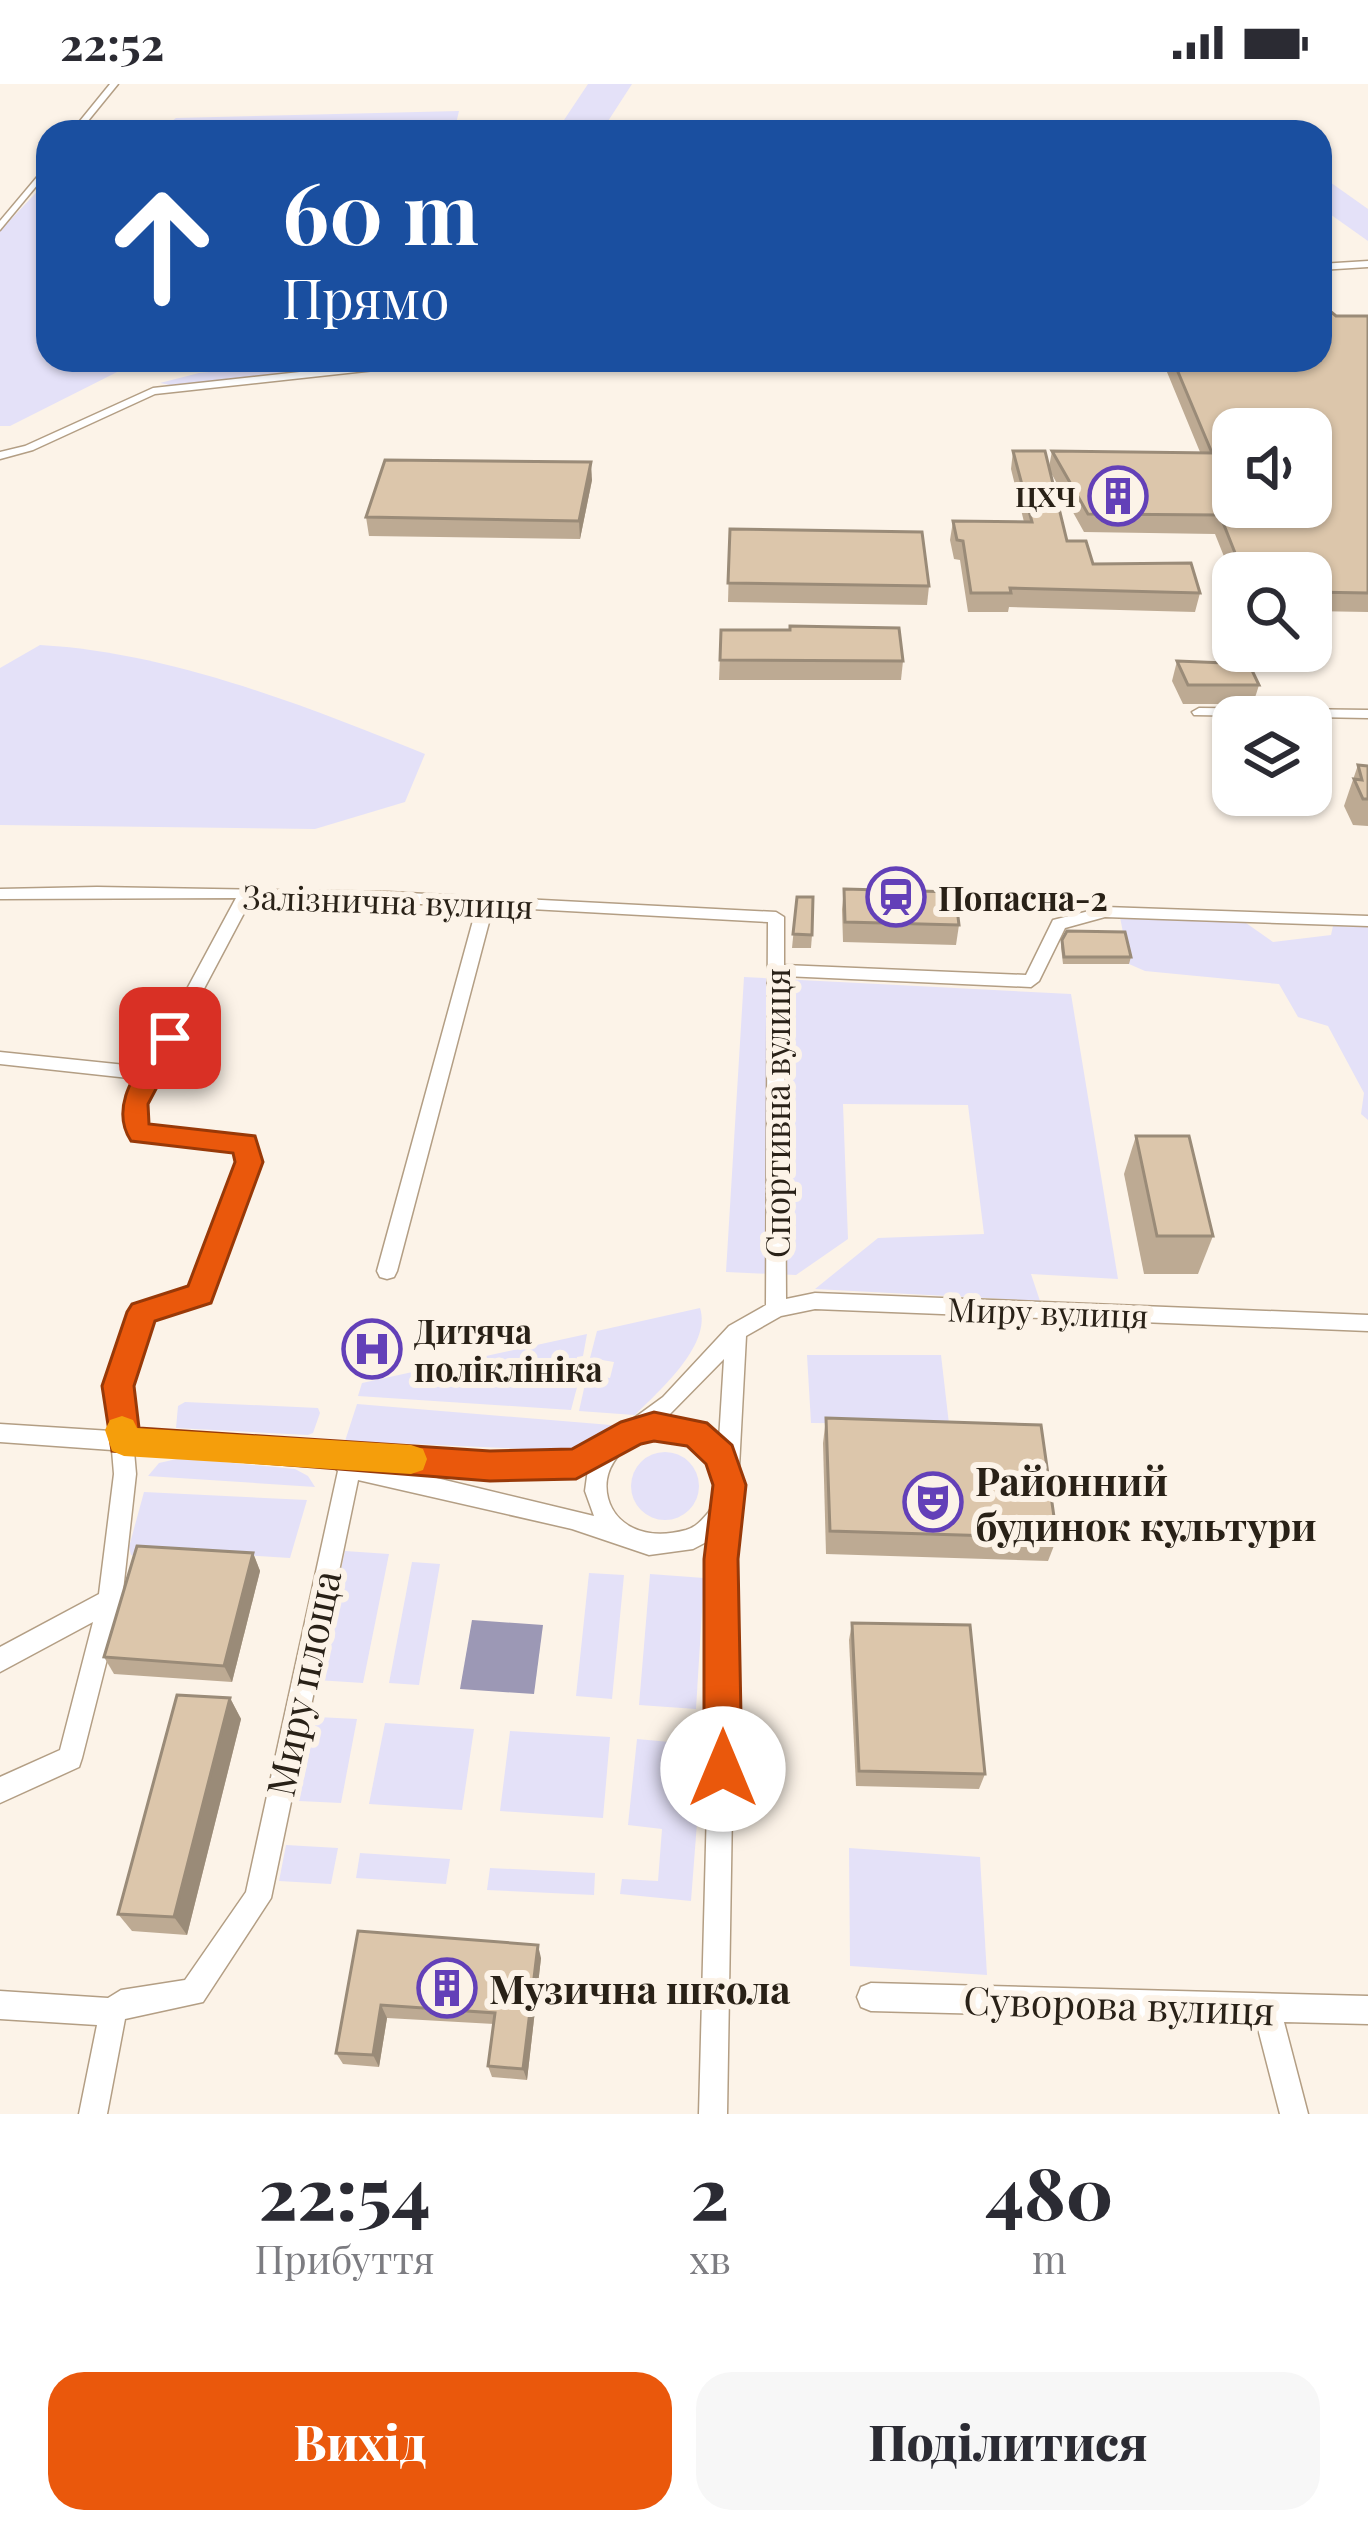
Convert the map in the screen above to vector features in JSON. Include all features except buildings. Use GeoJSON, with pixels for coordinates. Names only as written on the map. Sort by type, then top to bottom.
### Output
{"type":"FeatureCollection","features":[{"type":"Feature","properties":{"kind":"street"},"geometry":{"type":"LineString","coordinates":[[85,120],[114,84]]}},
{"type":"Feature","properties":{"kind":"street"},"geometry":{"type":"LineString","coordinates":[[0,227],[36,181]]}},
{"type":"Feature","properties":{"kind":"street"},"geometry":{"type":"LineString","coordinates":[[1332,266],[1368,264]]}},
{"type":"Feature","properties":{"kind":"street"},"geometry":{"type":"LineString","coordinates":[[0,456],[29,448],[152,391],[328,372]]}},
{"type":"Feature","properties":{"kind":"street"},"geometry":{"type":"LineString","coordinates":[[1199,712],[1368,714]]}},
{"type":"Feature","properties":{"kind":"street","name":"Залізнична вулиця"},"geometry":{"type":"LineString","coordinates":[[0,894],[486,902],[776,917]]}},
{"type":"Feature","properties":{"kind":"street"},"geometry":{"type":"LineString","coordinates":[[0,1790],[70,1758],[110,1600],[125,1474],[118,1386],[143,1312],[200,1294],[249,1162],[245,1144],[141,1134],[133,1123],[134,1104],[245,896]]}},
{"type":"Feature","properties":{"kind":"street"},"geometry":{"type":"LineString","coordinates":[[387,1271],[486,902]]}},
{"type":"Feature","properties":{"kind":"street"},"geometry":{"type":"LineString","coordinates":[[776,970],[1031,981],[1059,924],[1105,912],[1368,921]]}},
{"type":"Feature","properties":{"kind":"street","name":"Спортивна вулиця"},"geometry":{"type":"LineString","coordinates":[[776,917],[776,1309]]}},
{"type":"Feature","properties":{"kind":"street"},"geometry":{"type":"LineString","coordinates":[[0,1058],[151,1074]]}},
{"type":"Feature","properties":{"kind":"street","name":"Миру вулиця"},"geometry":{"type":"LineString","coordinates":[[633,1432],[670,1403],[736,1332],[776,1309],[815,1301],[1368,1323]]}},
{"type":"Feature","properties":{"kind":"street"},"geometry":{"type":"LineString","coordinates":[[713,2114],[723,1769],[721,1559],[736,1332]]}},
{"type":"Feature","properties":{"kind":"street"},"geometry":{"type":"LineString","coordinates":[[0,1433],[342,1461],[490,1466],[576,1464],[633,1432],[654,1426],[684,1429],[708,1442],[726,1467]]}},
{"type":"Feature","properties":{"kind":"street"},"geometry":{"type":"LineString","coordinates":[[612,1447],[599,1465],[595,1487],[602,1513],[618,1532]]}},
{"type":"Feature","properties":{"kind":"street"},"geometry":{"type":"LineString","coordinates":[[342,1461],[618,1532],[649,1545],[681,1544],[721,1559]]}},
{"type":"Feature","properties":{"kind":"street","name":"Миру площа"},"geometry":{"type":"LineString","coordinates":[[113,2012],[121,2004],[193,1992],[258,1898],[342,1461]]}},
{"type":"Feature","properties":{"kind":"street"},"geometry":{"type":"LineString","coordinates":[[681,1544],[708,1529],[726,1505]]}},
{"type":"Feature","properties":{"kind":"street"},"geometry":{"type":"LineString","coordinates":[[0,1660],[110,1600]]}},
{"type":"Feature","properties":{"kind":"street","name":"Суворова вулиця"},"geometry":{"type":"LineString","coordinates":[[871,1997],[1368,2010]]}},
{"type":"Feature","properties":{"kind":"street"},"geometry":{"type":"LineString","coordinates":[[0,2005],[113,2012],[93,2114]]}},
{"type":"Feature","properties":{"kind":"street"},"geometry":{"type":"LineString","coordinates":[[1267,2008],[1294,2114]]}},
{"type":"Feature","properties":{"kind":"shaded area"},"geometry":{"type":"Polygon","coordinates":[[[588,84],[632,84],[609,120],[564,120],[588,84]]]}},
{"type":"Feature","properties":{"kind":"shaded area"},"geometry":{"type":"Polygon","coordinates":[[[459,111],[457,120],[176,118],[459,111]]]}},
{"type":"Feature","properties":{"kind":"shaded area"},"geometry":{"type":"Polygon","coordinates":[[[1332,184],[1368,209],[1368,241],[1332,216],[1332,184]]]}},
{"type":"Feature","properties":{"kind":"shaded area"},"geometry":{"type":"Polygon","coordinates":[[[36,193],[36,372],[117,372],[10,426],[0,426],[0,231],[36,193]]]}},
{"type":"Feature","properties":{"kind":"shaded area"},"geometry":{"type":"Polygon","coordinates":[[[303,372],[175,386],[160,383],[199,373],[303,372]]]}},
{"type":"Feature","properties":{"kind":"shaded area"},"geometry":{"type":"Polygon","coordinates":[[[40,645],[138,658],[187,670],[285,700],[425,754],[405,802],[315,829],[0,825],[0,668],[40,645]]]}},
{"type":"Feature","properties":{"kind":"shaded area"},"geometry":{"type":"Polygon","coordinates":[[[1120,917],[1246,923],[1273,942],[1331,935],[1333,926],[1368,927],[1368,1120],[1361,1114],[1364,1093],[1328,1026],[1298,1017],[1279,984],[1145,971],[1129,964],[1120,917]]]}},
{"type":"Feature","properties":{"kind":"shaded area"},"geometry":{"type":"Polygon","coordinates":[[[744,977],[1071,994],[1118,1279],[1031,1274],[1040,1301],[815,1289],[878,1238],[984,1234],[968,1105],[843,1104],[848,1239],[796,1275],[726,1272],[744,977]]]}},
{"type":"Feature","properties":{"kind":"shaded area"},"geometry":{"type":"Polygon","coordinates":[[[700,1308],[702,1322],[691,1352],[635,1415],[579,1411],[587,1375],[610,1378],[614,1362],[590,1358],[597,1331],[700,1308]]]}},
{"type":"Feature","properties":{"kind":"shaded area"},"geometry":{"type":"Polygon","coordinates":[[[587,1334],[583,1356],[577,1357],[574,1375],[580,1376],[571,1410],[358,1396],[362,1383],[587,1334]]]}},
{"type":"Feature","properties":{"kind":"shaded area"},"geometry":{"type":"Polygon","coordinates":[[[807,1355],[941,1355],[949,1424],[811,1423],[807,1355]]]}},
{"type":"Feature","properties":{"kind":"shaded area"},"geometry":{"type":"Polygon","coordinates":[[[185,1402],[318,1408],[320,1413],[308,1435],[176,1428],[178,1406],[185,1402]]]}},
{"type":"Feature","properties":{"kind":"shaded area"},"geometry":{"type":"Polygon","coordinates":[[[357,1404],[623,1426],[572,1451],[345,1441],[357,1404]]]}},
{"type":"Feature","properties":{"kind":"shaded area"},"geometry":{"type":"Polygon","coordinates":[[[665,1452],[689,1462],[699,1486],[689,1510],[665,1520],[641,1510],[631,1486],[641,1462],[665,1452]]]}},
{"type":"Feature","properties":{"kind":"shaded area"},"geometry":{"type":"Polygon","coordinates":[[[181,1458],[295,1469],[315,1487],[148,1476],[159,1463],[181,1458]]]}},
{"type":"Feature","properties":{"kind":"shaded area"},"geometry":{"type":"Polygon","coordinates":[[[144,1492],[307,1500],[290,1558],[155,1550],[145,1557],[131,1555],[129,1547],[144,1492]]]}},
{"type":"Feature","properties":{"kind":"shaded area"},"geometry":{"type":"Polygon","coordinates":[[[345,1551],[389,1554],[363,1683],[317,1680],[345,1551]]]}},
{"type":"Feature","properties":{"kind":"shaded area"},"geometry":{"type":"Polygon","coordinates":[[[412,1562],[440,1564],[419,1685],[389,1683],[412,1562]]]}},
{"type":"Feature","properties":{"kind":"shaded area"},"geometry":{"type":"Polygon","coordinates":[[[589,1573],[624,1575],[612,1699],[576,1696],[589,1573]]]}},
{"type":"Feature","properties":{"kind":"shaded area"},"geometry":{"type":"Polygon","coordinates":[[[650,1574],[704,1578],[696,1709],[639,1705],[650,1574]]]}},
{"type":"Feature","properties":{"kind":"shaded area"},"geometry":{"type":"Polygon","coordinates":[[[472,1620],[543,1625],[534,1694],[460,1689],[472,1620]]]}},
{"type":"Feature","properties":{"kind":"shaded area"},"geometry":{"type":"Polygon","coordinates":[[[317,1717],[357,1719],[341,1803],[299,1801],[317,1717]]]}},
{"type":"Feature","properties":{"kind":"shaded area"},"geometry":{"type":"Polygon","coordinates":[[[385,1723],[474,1729],[462,1810],[369,1804],[385,1723]]]}},
{"type":"Feature","properties":{"kind":"shaded area"},"geometry":{"type":"Polygon","coordinates":[[[510,1731],[610,1737],[603,1818],[500,1811],[510,1731]]]}},
{"type":"Feature","properties":{"kind":"shaded area"},"geometry":{"type":"Polygon","coordinates":[[[637,1739],[703,1745],[691,1901],[620,1894],[622,1879],[658,1881],[662,1829],[628,1825],[637,1739]]]}},
{"type":"Feature","properties":{"kind":"shaded area"},"geometry":{"type":"Polygon","coordinates":[[[286,1845],[338,1848],[331,1884],[279,1881],[286,1845]]]}},
{"type":"Feature","properties":{"kind":"shaded area"},"geometry":{"type":"Polygon","coordinates":[[[849,1848],[980,1857],[987,1975],[850,1966],[849,1848]]]}},
{"type":"Feature","properties":{"kind":"shaded area"},"geometry":{"type":"Polygon","coordinates":[[[360,1853],[450,1859],[446,1884],[356,1878],[360,1853]]]}},
{"type":"Feature","properties":{"kind":"shaded area"},"geometry":{"type":"Polygon","coordinates":[[[490,1868],[595,1873],[594,1895],[487,1890],[490,1868]]]}},
{"type":"Feature","properties":{"kind":"slow traffic"},"geometry":{"type":"LineString","coordinates":[[122,1430],[124,1441],[411,1459]]}},
{"type":"Feature","properties":{"kind":"place","name":"ЦХЧ"},"geometry":{"type":"Point","coordinates":[1118,496]}},
{"type":"Feature","properties":{"kind":"place","name":"Попасна-2"},"geometry":{"type":"Point","coordinates":[896,897]}},
{"type":"Feature","properties":{"kind":"place","name":"Дитяча поліклініка"},"geometry":{"type":"Point","coordinates":[372,1349]}},
{"type":"Feature","properties":{"kind":"place","name":"Районний будинок культури"},"geometry":{"type":"Point","coordinates":[933,1502]}},
{"type":"Feature","properties":{"kind":"place","name":"Музична школа"},"geometry":{"type":"Point","coordinates":[447,1988]}},
{"type":"Feature","properties":{"kind":"route"},"geometry":{"type":"LineString","coordinates":[[170,1038],[134,1104],[133,1123],[141,1134],[245,1144],[249,1162],[200,1294],[143,1312],[118,1386],[124,1441],[490,1466],[576,1464],[633,1432],[654,1426],[695,1433],[720,1455],[729,1485],[721,1559],[723,1769]]}}]}
